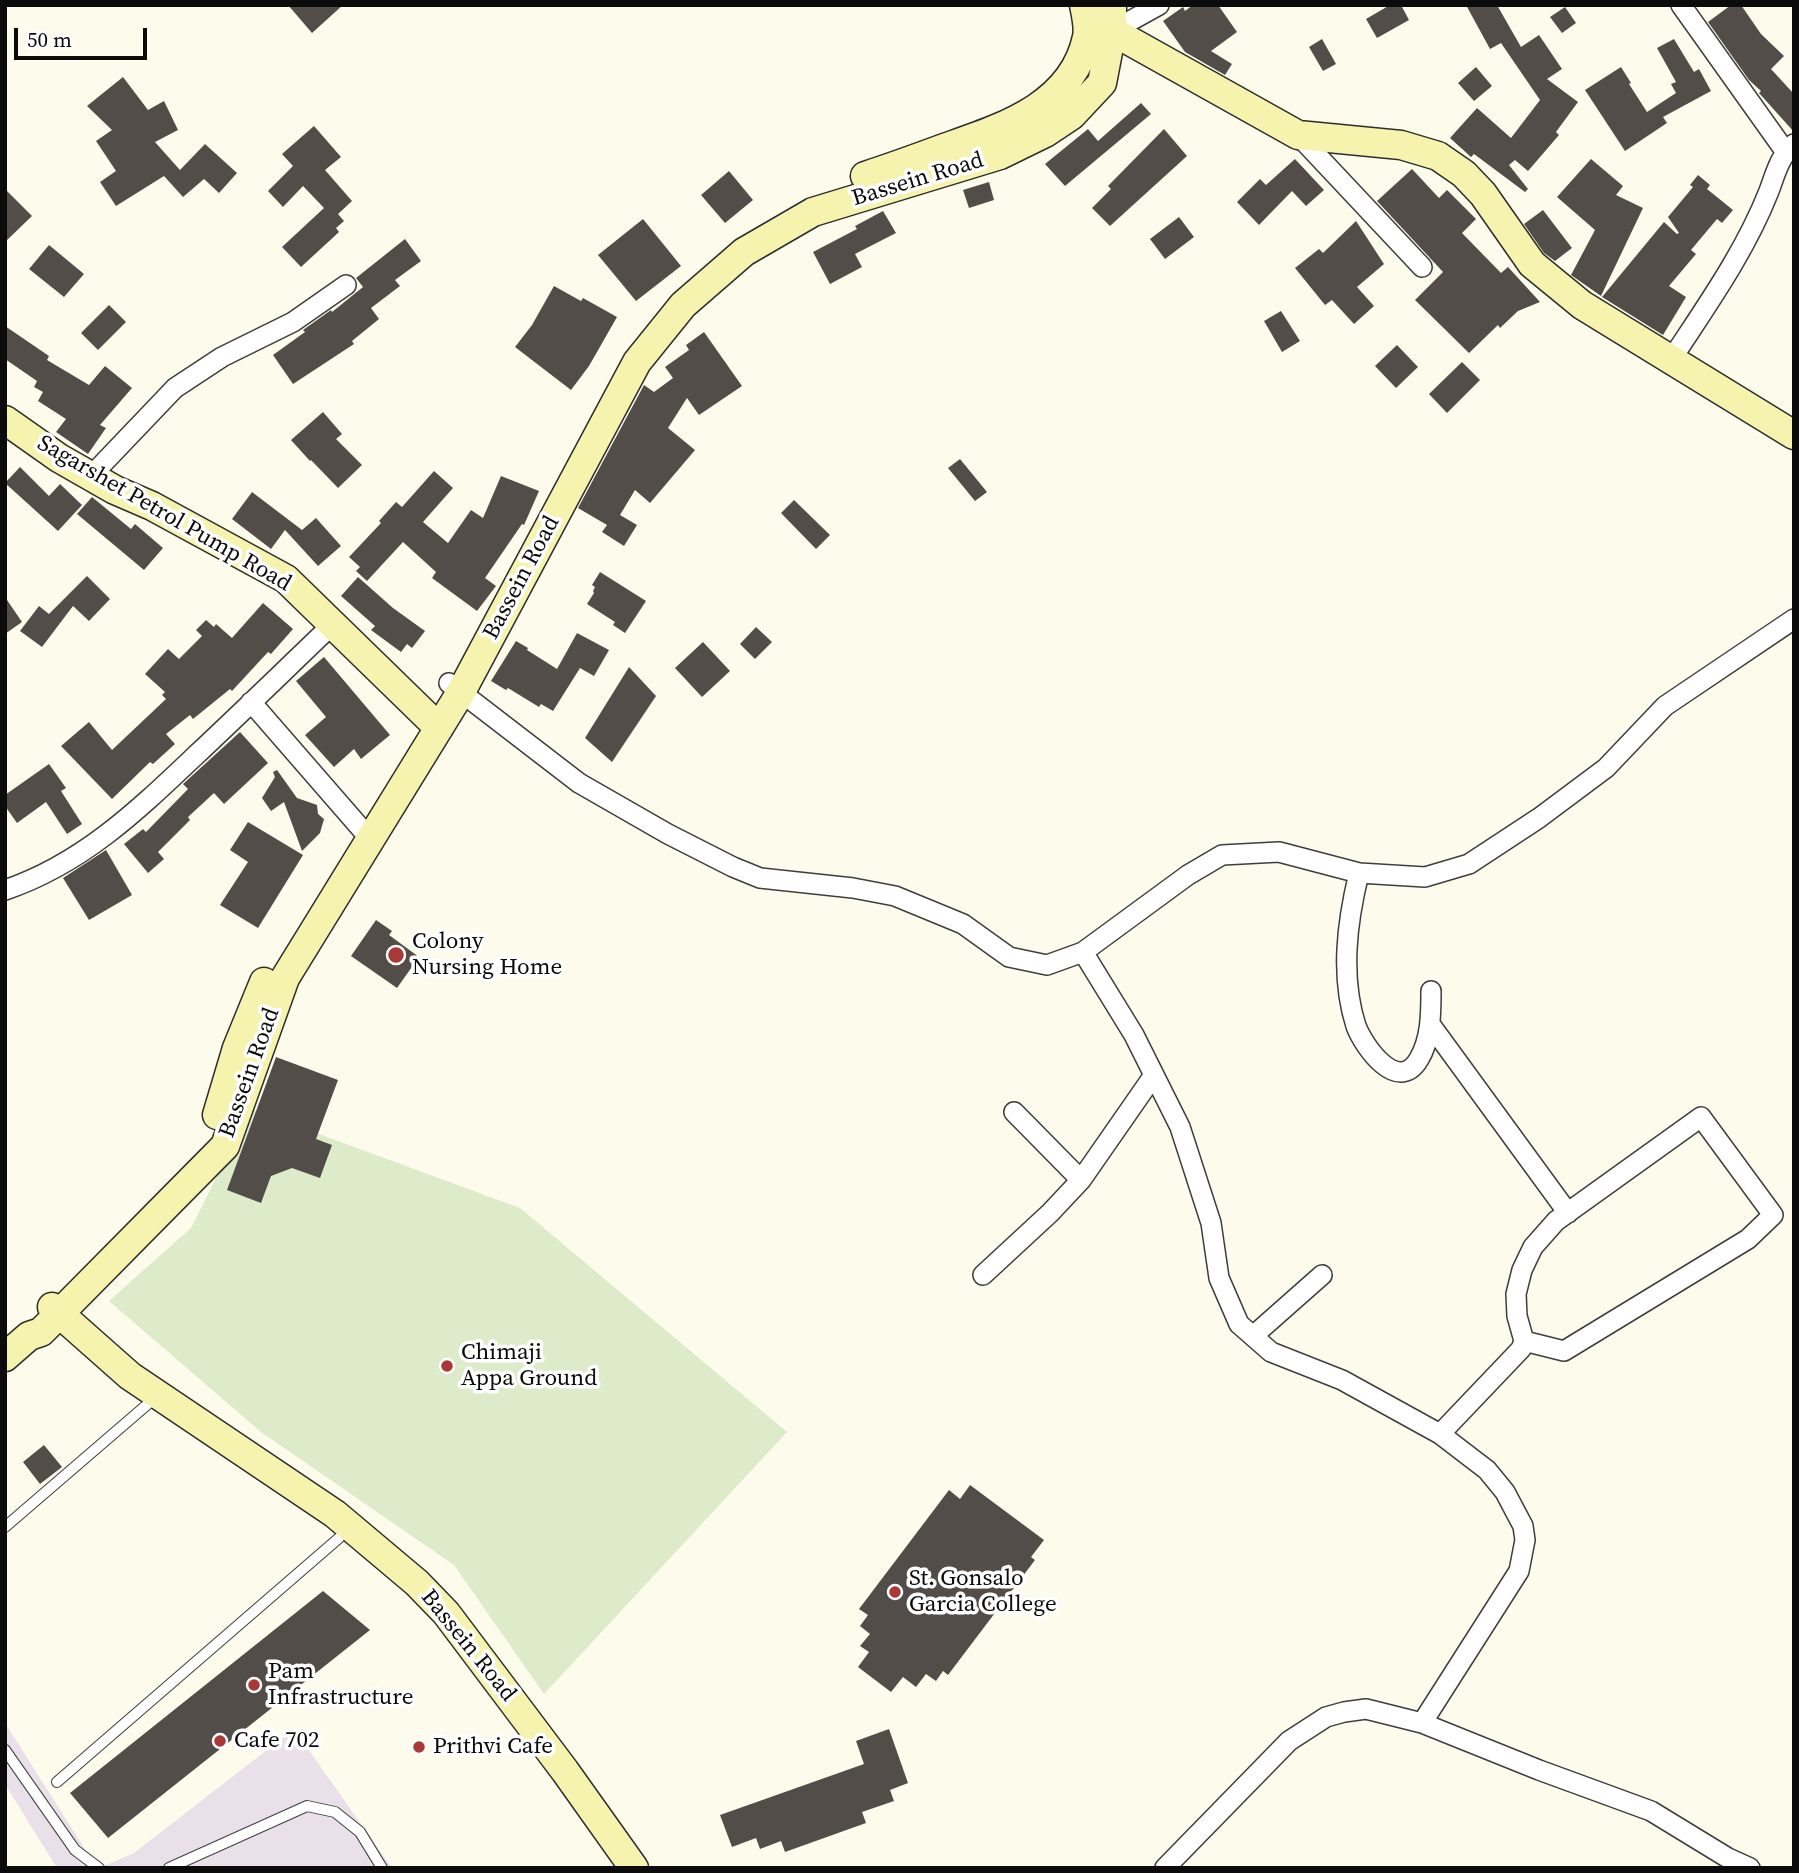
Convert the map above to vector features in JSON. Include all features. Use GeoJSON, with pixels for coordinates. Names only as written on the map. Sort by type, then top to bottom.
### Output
{"type":"FeatureCollection","features":[{"type":"Feature","properties":{"kind":"main road"},"geometry":{"type":"LineString","coordinates":[[1084,5],[1104,23],[1298,135],[1401,145],[1438,156],[1464,174],[1483,194],[1532,264],[1582,305],[1794,435]]}},
{"type":"Feature","properties":{"kind":"main road","name":"Bassein Road"},"geometry":{"type":"LineString","coordinates":[[455,687],[597,397],[626,349],[674,295],[732,239],[801,197],[993,131],[1034,112],[1064,85],[1104,23]]}},
{"type":"Feature","properties":{"kind":"main road","name":"Bassein Road"},"geometry":{"type":"LineString","coordinates":[[614,1868],[433,1620],[339,1538],[46,1320],[209,1138],[237,1048],[269,970],[310,908],[365,834],[455,687],[637,362],[683,305],[744,252],[813,212],[1000,155],[1072,115],[1102,83],[1104,23]]}},
{"type":"Feature","properties":{"kind":"main road","name":"Sagarshet Petrol Pump Road"},"geometry":{"type":"LineString","coordinates":[[5,420],[59,458],[286,579],[433,722]]}},
{"type":"Feature","properties":{"kind":"main road"},"geometry":{"type":"LineString","coordinates":[[5,1356],[46,1320]]}},
{"type":"Feature","properties":{"kind":"main road","name":"Bassein Road"},"geometry":{"type":"LineString","coordinates":[[152,1401],[335,1514],[416,1583],[446,1614],[565,1771],[634,1868]]}},
{"type":"Feature","properties":{"kind":"street"},"geometry":{"type":"LineString","coordinates":[[1104,23],[1159,5]]}},
{"type":"Feature","properties":{"kind":"street"},"geometry":{"type":"LineString","coordinates":[[1671,360],[1738,258],[1789,148],[1681,5]]}},
{"type":"Feature","properties":{"kind":"street"},"geometry":{"type":"LineString","coordinates":[[1298,135],[1422,267]]}},
{"type":"Feature","properties":{"kind":"street"},"geometry":{"type":"LineString","coordinates":[[91,475],[175,388],[222,357],[293,322],[346,285]]}},
{"type":"Feature","properties":{"kind":"street"},"geometry":{"type":"LineString","coordinates":[[455,687],[579,783],[668,834],[733,867],[760,878],[853,888],[895,896],[963,924],[1009,957],[1047,965],[1083,953],[1188,874],[1222,855],[1279,852],[1359,873],[1425,877],[1469,864],[1539,818],[1606,768],[1665,706],[1794,619]]}},
{"type":"Feature","properties":{"kind":"street"},"geometry":{"type":"LineString","coordinates":[[5,891],[26,883],[100,841],[142,806],[333,624]]}},
{"type":"Feature","properties":{"kind":"street"},"geometry":{"type":"LineString","coordinates":[[251,702],[365,834]]}},
{"type":"Feature","properties":{"kind":"street"},"geometry":{"type":"LineString","coordinates":[[1359,873],[1349,916],[1349,997],[1357,1028],[1373,1056],[1386,1068],[1407,1070],[1418,1062],[1424,1050],[1430,1024],[1432,991]]}},
{"type":"Feature","properties":{"kind":"street"},"geometry":{"type":"LineString","coordinates":[[1083,953],[1133,1035],[1180,1127],[1211,1223],[1219,1278],[1239,1324],[1271,1352],[1342,1380],[1440,1434],[1487,1470],[1505,1492],[1523,1525],[1525,1540],[1519,1571],[1422,1723]]}},
{"type":"Feature","properties":{"kind":"street"},"geometry":{"type":"LineString","coordinates":[[1430,1024],[1568,1213]]}},
{"type":"Feature","properties":{"kind":"street"},"geometry":{"type":"LineString","coordinates":[[983,1275],[1050,1213],[1081,1180],[1154,1075]]}},
{"type":"Feature","properties":{"kind":"street"},"geometry":{"type":"LineString","coordinates":[[1014,1112],[1081,1180]]}},
{"type":"Feature","properties":{"kind":"street"},"geometry":{"type":"LineString","coordinates":[[1440,1434],[1521,1349],[1524,1341],[1515,1305],[1522,1270],[1533,1247],[1556,1221],[1702,1117],[1773,1215],[1748,1239],[1564,1351],[1524,1341]]}},
{"type":"Feature","properties":{"kind":"street"},"geometry":{"type":"LineString","coordinates":[[1253,1336],[1322,1275]]}},
{"type":"Feature","properties":{"kind":"street"},"geometry":{"type":"LineString","coordinates":[[1165,1868],[1289,1741],[1326,1717],[1366,1709],[1422,1723],[1651,1811],[1728,1858],[1750,1868]]}},
{"type":"Feature","properties":{"kind":"lane"},"geometry":{"type":"LineString","coordinates":[[5,1527],[152,1401]]}},
{"type":"Feature","properties":{"kind":"lane"},"geometry":{"type":"LineString","coordinates":[[57,1782],[339,1538]]}},
{"type":"Feature","properties":{"kind":"lane"},"geometry":{"type":"LineString","coordinates":[[5,1750],[75,1850],[99,1868]]}},
{"type":"Feature","properties":{"kind":"lane"},"geometry":{"type":"LineString","coordinates":[[169,1868],[307,1806],[335,1812],[360,1832],[382,1868]]}},
{"type":"Feature","properties":{"kind":"shaded area"},"geometry":{"type":"Polygon","coordinates":[[[5,1723],[97,1868],[57,1868],[5,1784],[5,1723]]]}},
{"type":"Feature","properties":{"kind":"shaded area"},"geometry":{"type":"Polygon","coordinates":[[[294,1729],[392,1868],[99,1868],[134,1853],[294,1729]]]}},
{"type":"Feature","properties":{"kind":"green space","name":"Chimaji Appa Ground"},"geometry":{"type":"Polygon","coordinates":[[[251,1109],[520,1208],[787,1432],[544,1694],[454,1565],[261,1432],[109,1301],[191,1228],[251,1109]]]}},
{"type":"Feature","properties":{"kind":"building"},"geometry":{"type":"Polygon","coordinates":[[[288,5],[343,5],[312,33],[288,5]]]}},
{"type":"Feature","properties":{"kind":"building"},"geometry":{"type":"Polygon","coordinates":[[[1193,5],[1218,5],[1237,32],[1211,51],[1232,64],[1225,75],[1185,52],[1163,21],[1183,7],[1185,11],[1193,5]]]}},
{"type":"Feature","properties":{"kind":"building"},"geometry":{"type":"Polygon","coordinates":[[[1390,5],[1401,5],[1409,20],[1377,38],[1366,19],[1390,5]]]}},
{"type":"Feature","properties":{"kind":"building"},"geometry":{"type":"Polygon","coordinates":[[[1466,5],[1497,5],[1521,47],[1539,35],[1562,69],[1547,79],[1578,102],[1556,132],[1559,135],[1528,171],[1515,160],[1509,165],[1528,189],[1525,192],[1474,154],[1471,157],[1450,138],[1477,108],[1511,138],[1540,100],[1501,43],[1490,49],[1466,5]]]}},
{"type":"Feature","properties":{"kind":"building"},"geometry":{"type":"Polygon","coordinates":[[[1731,5],[1741,5],[1761,34],[1784,56],[1771,69],[1794,94],[1794,132],[1759,93],[1761,91],[1749,80],[1708,22],[1731,5]]]}},
{"type":"Feature","properties":{"kind":"building"},"geometry":{"type":"Polygon","coordinates":[[[1565,7],[1576,23],[1562,33],[1550,17],[1565,7]]]}},
{"type":"Feature","properties":{"kind":"building"},"geometry":{"type":"Polygon","coordinates":[[[1322,39],[1336,64],[1323,71],[1309,47],[1322,39]]]}},
{"type":"Feature","properties":{"kind":"building"},"geometry":{"type":"Polygon","coordinates":[[[1674,39],[1694,72],[1699,69],[1711,91],[1663,117],[1667,123],[1625,151],[1585,90],[1621,67],[1647,112],[1676,93],[1671,84],[1676,82],[1657,48],[1674,39]]]}},
{"type":"Feature","properties":{"kind":"building"},"geometry":{"type":"Polygon","coordinates":[[[1476,67],[1492,86],[1474,101],[1458,83],[1476,67]]]}},
{"type":"Feature","properties":{"kind":"building"},"geometry":{"type":"Polygon","coordinates":[[[123,77],[148,110],[164,101],[178,130],[155,142],[180,170],[205,144],[237,173],[219,193],[204,179],[183,197],[164,176],[116,206],[100,182],[116,171],[96,141],[112,130],[87,106],[123,77]]]}},
{"type":"Feature","properties":{"kind":"building"},"geometry":{"type":"Polygon","coordinates":[[[1141,103],[1151,114],[1065,186],[1045,164],[1088,129],[1098,141],[1141,103]]]}},
{"type":"Feature","properties":{"kind":"building"},"geometry":{"type":"Polygon","coordinates":[[[314,126],[341,157],[325,170],[352,201],[338,214],[344,221],[336,228],[339,232],[301,267],[282,247],[324,208],[303,186],[283,207],[268,191],[293,166],[282,154],[314,126]]]}},
{"type":"Feature","properties":{"kind":"building"},"geometry":{"type":"Polygon","coordinates":[[[1164,129],[1187,156],[1110,226],[1092,208],[1111,189],[1108,186],[1164,129]]]}},
{"type":"Feature","properties":{"kind":"building"},"geometry":{"type":"Polygon","coordinates":[[[1295,159],[1324,190],[1306,206],[1292,191],[1259,225],[1237,202],[1260,179],[1266,185],[1295,159]]]}},
{"type":"Feature","properties":{"kind":"building"},"geometry":{"type":"Polygon","coordinates":[[[1591,159],[1623,186],[1616,195],[1643,208],[1601,296],[1571,275],[1595,230],[1557,197],[1591,159]]]}},
{"type":"Feature","properties":{"kind":"building"},"geometry":{"type":"Polygon","coordinates":[[[1412,169],[1439,198],[1447,190],[1476,219],[1462,233],[1501,273],[1508,267],[1540,302],[1518,311],[1500,328],[1498,325],[1469,353],[1415,300],[1443,272],[1377,201],[1412,169]]]}},
{"type":"Feature","properties":{"kind":"building"},"geometry":{"type":"Polygon","coordinates":[[[729,171],[753,200],[725,223],[701,195],[729,171]]]}},
{"type":"Feature","properties":{"kind":"building"},"geometry":{"type":"Polygon","coordinates":[[[1698,175],[1710,185],[1707,189],[1733,210],[1722,223],[1717,219],[1691,250],[1696,254],[1669,286],[1686,297],[1663,335],[1602,297],[1664,222],[1679,233],[1668,217],[1693,187],[1690,185],[1698,175]]]}},
{"type":"Feature","properties":{"kind":"building"},"geometry":{"type":"Polygon","coordinates":[[[989,182],[994,200],[969,208],[963,190],[989,182]]]}},
{"type":"Feature","properties":{"kind":"building"},"geometry":{"type":"Polygon","coordinates":[[[5,189],[32,216],[5,242],[5,189]]]}},
{"type":"Feature","properties":{"kind":"building"},"geometry":{"type":"Polygon","coordinates":[[[1543,210],[1572,248],[1555,261],[1544,253],[1524,224],[1543,210]]]}},
{"type":"Feature","properties":{"kind":"building"},"geometry":{"type":"Polygon","coordinates":[[[883,211],[896,233],[855,254],[862,267],[830,284],[813,252],[857,229],[855,226],[883,211]]]}},
{"type":"Feature","properties":{"kind":"building"},"geometry":{"type":"Polygon","coordinates":[[[1179,217],[1194,237],[1165,259],[1150,239],[1179,217]]]}},
{"type":"Feature","properties":{"kind":"building"},"geometry":{"type":"Polygon","coordinates":[[[643,219],[681,266],[636,301],[598,255],[643,219]]]}},
{"type":"Feature","properties":{"kind":"building"},"geometry":{"type":"Polygon","coordinates":[[[1356,221],[1384,264],[1357,287],[1374,306],[1354,324],[1332,300],[1325,305],[1295,268],[1319,249],[1323,253],[1356,221]]]}},
{"type":"Feature","properties":{"kind":"building"},"geometry":{"type":"Polygon","coordinates":[[[405,239],[421,261],[395,280],[400,286],[371,308],[379,319],[352,341],[354,344],[293,384],[273,355],[363,287],[356,278],[405,239]]]}},
{"type":"Feature","properties":{"kind":"building"},"geometry":{"type":"Polygon","coordinates":[[[49,245],[84,274],[64,297],[29,269],[49,245]]]}},
{"type":"Feature","properties":{"kind":"building"},"geometry":{"type":"Polygon","coordinates":[[[554,286],[617,317],[589,366],[571,390],[515,347],[532,325],[554,286]]]}},
{"type":"Feature","properties":{"kind":"building"},"geometry":{"type":"Polygon","coordinates":[[[109,305],[126,322],[98,350],[81,333],[109,305]]]}},
{"type":"Feature","properties":{"kind":"building"},"geometry":{"type":"Polygon","coordinates":[[[1281,311],[1300,341],[1282,352],[1264,321],[1281,311]]]}},
{"type":"Feature","properties":{"kind":"building"},"geometry":{"type":"Polygon","coordinates":[[[5,326],[49,356],[47,360],[89,385],[105,366],[132,388],[100,425],[106,428],[88,454],[56,432],[66,419],[38,401],[43,392],[34,387],[37,381],[5,359],[5,326]]]}},
{"type":"Feature","properties":{"kind":"building"},"geometry":{"type":"Polygon","coordinates":[[[704,332],[742,386],[699,415],[687,398],[668,428],[695,450],[650,503],[635,490],[620,515],[637,525],[624,546],[602,532],[607,525],[578,508],[644,385],[654,392],[673,378],[665,367],[689,350],[686,345],[704,332]]]}},
{"type":"Feature","properties":{"kind":"building"},"geometry":{"type":"Polygon","coordinates":[[[1397,345],[1418,367],[1396,388],[1375,366],[1397,345]]]}},
{"type":"Feature","properties":{"kind":"building"},"geometry":{"type":"Polygon","coordinates":[[[1462,362],[1480,380],[1447,413],[1429,394],[1462,362]]]}},
{"type":"Feature","properties":{"kind":"building"},"geometry":{"type":"Polygon","coordinates":[[[323,412],[342,434],[336,439],[362,465],[338,488],[291,440],[323,412]]]}},
{"type":"Feature","properties":{"kind":"building"},"geometry":{"type":"Polygon","coordinates":[[[960,459],[987,492],[975,501],[948,468],[960,459]]]}},
{"type":"Feature","properties":{"kind":"building"},"geometry":{"type":"Polygon","coordinates":[[[20,467],[49,496],[60,484],[82,505],[58,531],[5,483],[20,467]]]}},
{"type":"Feature","properties":{"kind":"building"},"geometry":{"type":"Polygon","coordinates":[[[434,471],[453,488],[423,522],[448,543],[471,510],[483,518],[501,476],[539,491],[524,525],[522,524],[485,578],[496,586],[477,611],[432,578],[436,572],[403,542],[367,581],[356,571],[360,567],[349,557],[381,523],[379,521],[396,502],[402,507],[434,471]]]}},
{"type":"Feature","properties":{"kind":"building"},"geometry":{"type":"Polygon","coordinates":[[[252,492],[302,530],[316,518],[341,546],[318,566],[285,530],[271,549],[232,519],[252,492]]]}},
{"type":"Feature","properties":{"kind":"building"},"geometry":{"type":"Polygon","coordinates":[[[92,497],[131,529],[135,524],[163,548],[144,570],[77,514],[92,497]]]}},
{"type":"Feature","properties":{"kind":"building"},"geometry":{"type":"Polygon","coordinates":[[[794,500],[830,535],[816,549],[781,513],[794,500]]]}},
{"type":"Feature","properties":{"kind":"building"},"geometry":{"type":"Polygon","coordinates":[[[600,572],[646,601],[625,633],[613,625],[615,622],[587,604],[594,593],[595,587],[592,585],[600,572]]]}},
{"type":"Feature","properties":{"kind":"building"},"geometry":{"type":"Polygon","coordinates":[[[87,576],[110,599],[89,621],[73,606],[42,647],[20,631],[39,606],[49,614],[87,576]]]}},
{"type":"Feature","properties":{"kind":"building"},"geometry":{"type":"Polygon","coordinates":[[[358,577],[393,608],[425,631],[412,648],[407,644],[401,652],[371,630],[375,626],[341,596],[358,577]]]}},
{"type":"Feature","properties":{"kind":"building"},"geometry":{"type":"Polygon","coordinates":[[[5,597],[22,622],[5,634],[5,597]]]}},
{"type":"Feature","properties":{"kind":"building"},"geometry":{"type":"Polygon","coordinates":[[[263,603],[293,629],[232,691],[230,689],[193,719],[190,715],[166,734],[175,744],[153,764],[150,762],[112,799],[61,746],[89,722],[112,750],[166,699],[162,695],[165,692],[145,674],[168,649],[179,659],[202,636],[196,630],[206,620],[214,627],[216,624],[232,638],[263,603]]]}},
{"type":"Feature","properties":{"kind":"building"},"geometry":{"type":"Polygon","coordinates":[[[756,627],[772,642],[755,659],[740,644],[756,627]]]}},
{"type":"Feature","properties":{"kind":"building"},"geometry":{"type":"Polygon","coordinates":[[[577,633],[609,650],[594,676],[580,668],[553,711],[541,704],[539,707],[491,681],[516,641],[557,669],[577,633]]]}},
{"type":"Feature","properties":{"kind":"building"},"geometry":{"type":"Polygon","coordinates":[[[703,642],[730,671],[702,697],[675,668],[703,642]]]}},
{"type":"Feature","properties":{"kind":"building"},"geometry":{"type":"Polygon","coordinates":[[[324,657],[390,735],[361,759],[354,749],[334,767],[305,735],[326,717],[296,681],[324,657]]]}},
{"type":"Feature","properties":{"kind":"building"},"geometry":{"type":"Polygon","coordinates":[[[629,667],[656,696],[612,762],[585,738],[629,667]]]}},
{"type":"Feature","properties":{"kind":"building"},"geometry":{"type":"Polygon","coordinates":[[[240,732],[268,763],[224,804],[214,793],[188,817],[190,820],[158,852],[164,859],[148,873],[124,844],[143,829],[146,832],[188,789],[183,784],[240,732]]]}},
{"type":"Feature","properties":{"kind":"building"},"geometry":{"type":"Polygon","coordinates":[[[49,764],[66,788],[61,791],[82,824],[67,834],[46,802],[17,823],[5,806],[5,795],[49,764]]]}},
{"type":"Feature","properties":{"kind":"building"},"geometry":{"type":"Polygon","coordinates":[[[277,770],[297,798],[317,805],[318,814],[324,819],[320,833],[302,851],[284,802],[271,811],[262,798],[275,777],[273,772],[277,770]]]}},
{"type":"Feature","properties":{"kind":"building"},"geometry":{"type":"Polygon","coordinates":[[[248,822],[303,855],[258,928],[220,905],[248,862],[230,850],[248,822]]]}},
{"type":"Feature","properties":{"kind":"building"},"geometry":{"type":"Polygon","coordinates":[[[106,850],[132,895],[89,920],[63,878],[106,850]]]}},
{"type":"Feature","properties":{"kind":"building"},"geometry":{"type":"Polygon","coordinates":[[[376,920],[392,931],[389,935],[419,957],[397,988],[351,956],[376,920]]]}},
{"type":"Feature","properties":{"kind":"building"},"geometry":{"type":"Polygon","coordinates":[[[276,1057],[338,1080],[316,1139],[332,1145],[320,1178],[292,1168],[271,1176],[261,1203],[227,1190],[276,1057]]]}},
{"type":"Feature","properties":{"kind":"building"},"geometry":{"type":"Polygon","coordinates":[[[44,1445],[62,1467],[40,1484],[23,1462],[44,1445]]]}},
{"type":"Feature","properties":{"kind":"building"},"geometry":{"type":"Polygon","coordinates":[[[970,1485],[1044,1540],[1031,1557],[1035,1560],[948,1675],[943,1671],[936,1681],[926,1674],[916,1687],[903,1677],[891,1692],[858,1667],[869,1652],[860,1646],[870,1634],[860,1626],[868,1615],[859,1609],[949,1490],[960,1499],[970,1485]]]}},
{"type":"Feature","properties":{"kind":"building","name":"Pam Infrastructure"},"geometry":{"type":"Polygon","coordinates":[[[323,1591],[370,1630],[108,1838],[70,1793],[323,1591]]]}},
{"type":"Feature","properties":{"kind":"building"},"geometry":{"type":"Polygon","coordinates":[[[889,1729],[908,1783],[890,1790],[894,1801],[862,1812],[866,1823],[785,1852],[781,1841],[760,1849],[756,1838],[732,1847],[720,1815],[864,1764],[856,1741],[889,1729]]]}},
{"type":"Feature","properties":{"kind":"place","name":"Colony Nursing Home"},"geometry":{"type":"Point","coordinates":[396,955]}},
{"type":"Feature","properties":{"kind":"place","name":"Chimaji Appa Ground"},"geometry":{"type":"Point","coordinates":[447,1366]}},
{"type":"Feature","properties":{"kind":"place","name":"St. Gonsalo Garcia College"},"geometry":{"type":"Point","coordinates":[895,1592]}},
{"type":"Feature","properties":{"kind":"place","name":"Pam Infrastructure"},"geometry":{"type":"Point","coordinates":[254,1685]}},
{"type":"Feature","properties":{"kind":"place","name":"Cafe 702"},"geometry":{"type":"Point","coordinates":[220,1741]}},
{"type":"Feature","properties":{"kind":"place","name":"Prithvi Cafe"},"geometry":{"type":"Point","coordinates":[419,1747]}}]}
